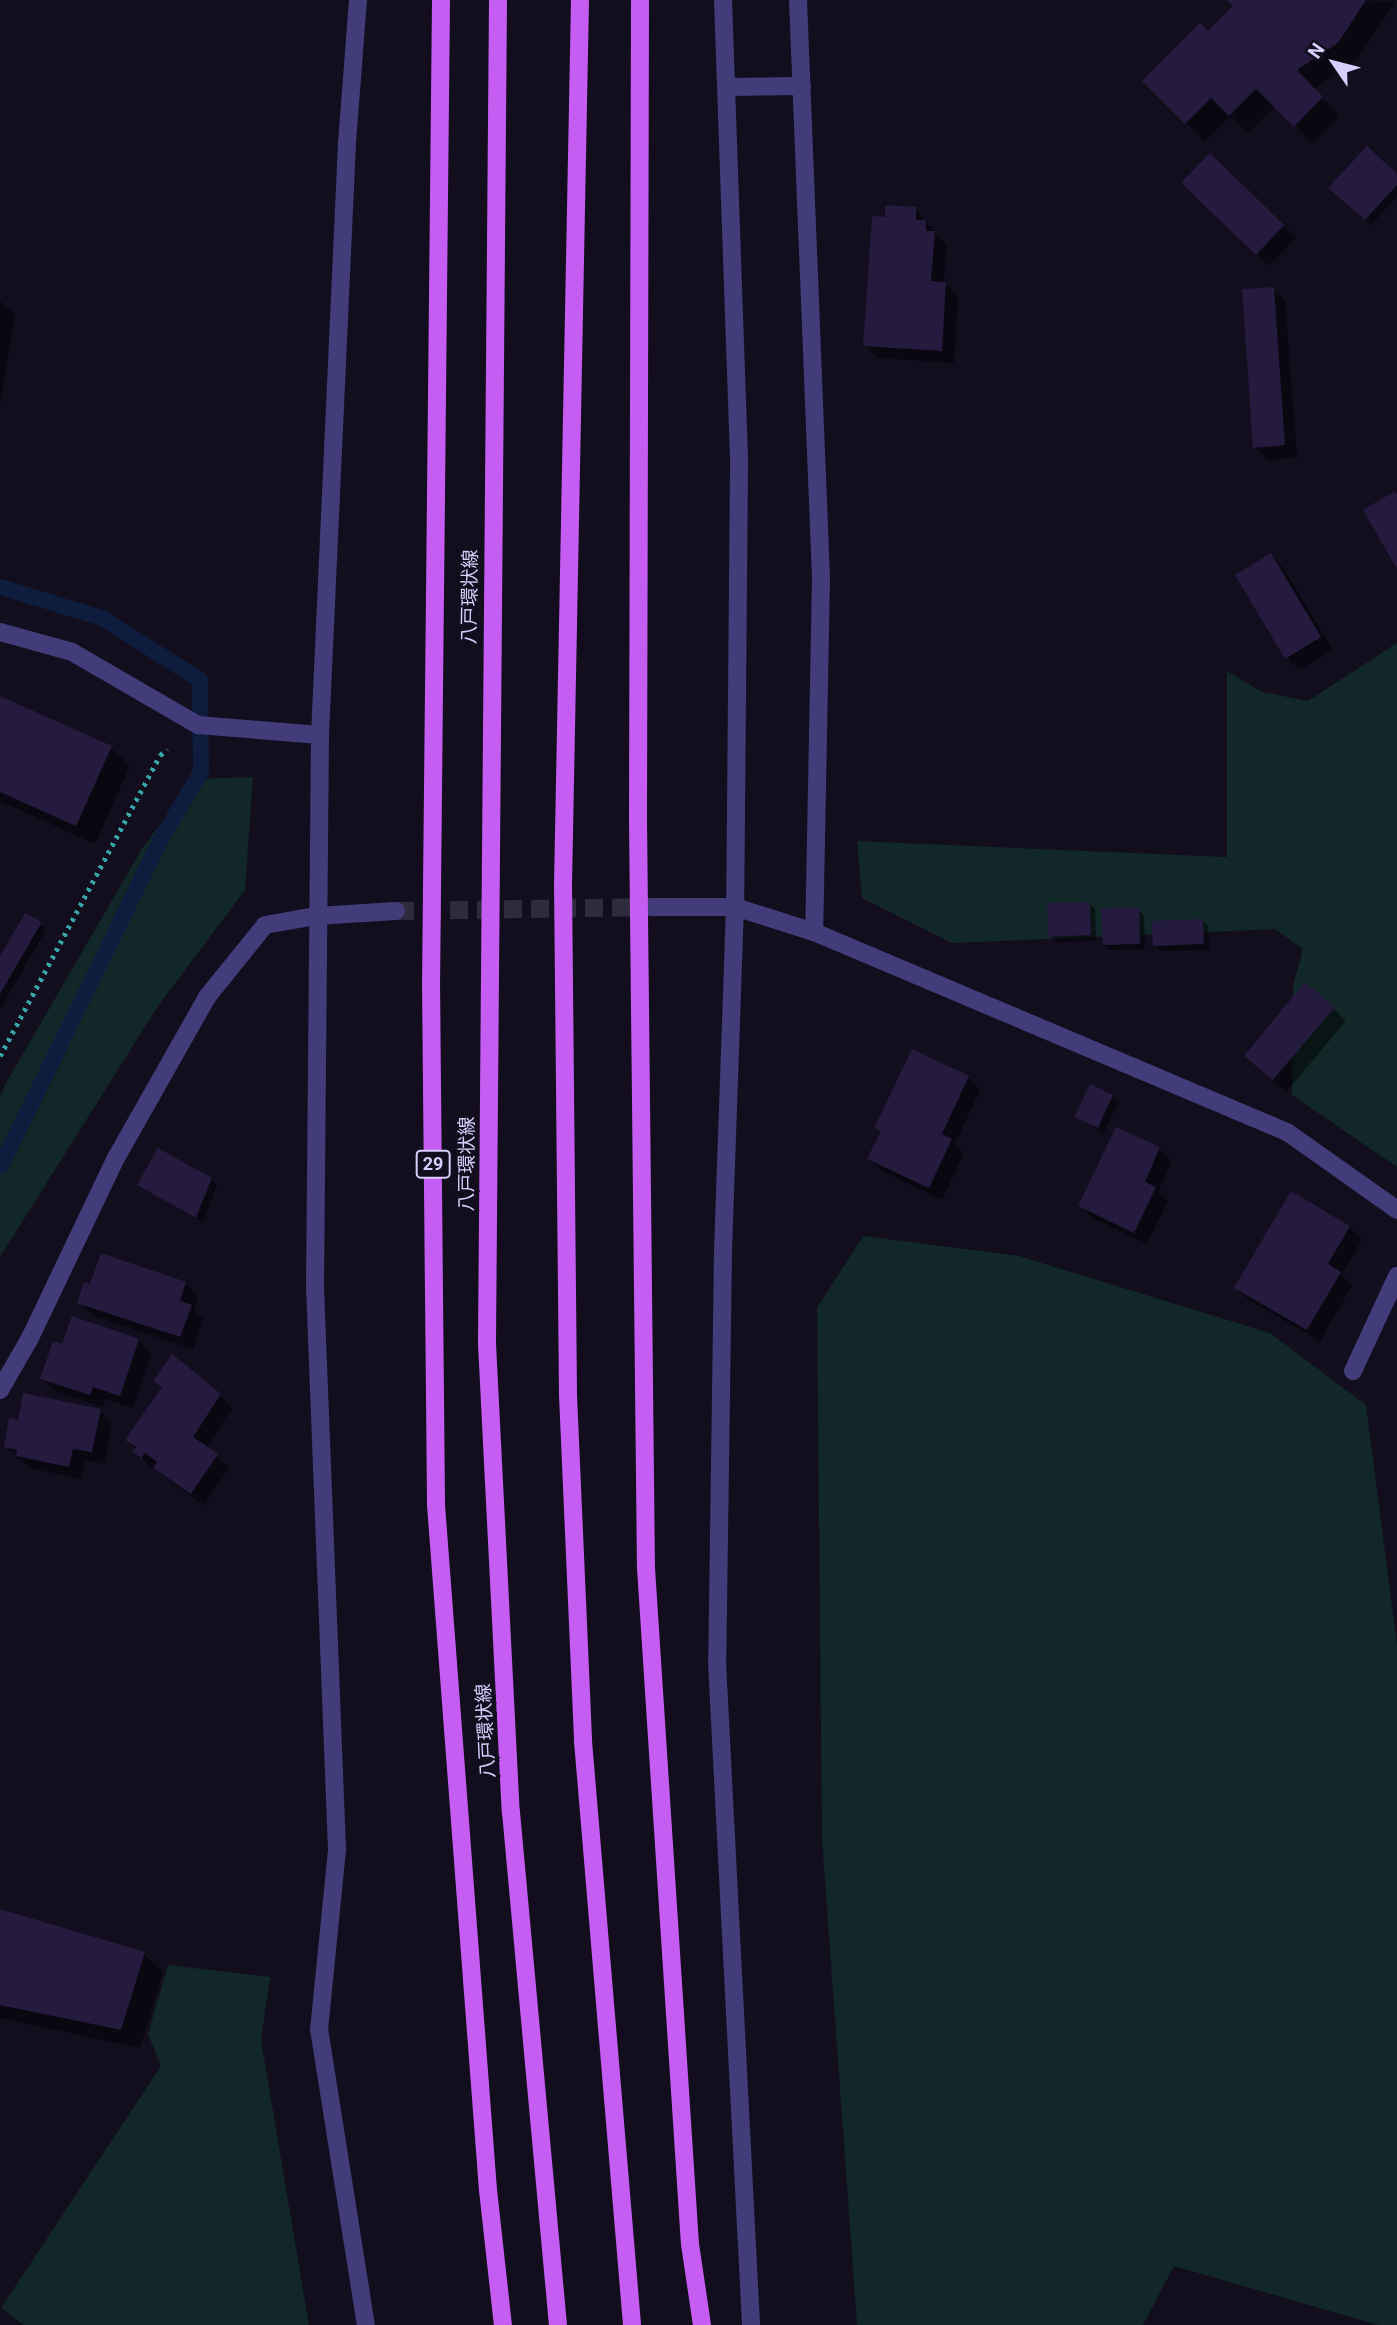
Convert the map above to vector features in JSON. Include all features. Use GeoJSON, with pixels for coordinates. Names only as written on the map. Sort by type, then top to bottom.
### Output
{"type":"FeatureCollection","features":[{"type":"Feature","properties":{"kind":"main road","name":"29"},"geometry":{"type":"LineString","coordinates":[[441,0],[431,981],[436,1505],[488,2190],[503,2325]]}},
{"type":"Feature","properties":{"kind":"main road","name":"八戸環状線"},"geometry":{"type":"LineString","coordinates":[[498,0],[487,1344],[511,1811],[558,2325]]}},
{"type":"Feature","properties":{"kind":"main road"},"geometry":{"type":"LineString","coordinates":[[580,0],[563,883],[568,1395],[583,1741],[632,2325]]}},
{"type":"Feature","properties":{"kind":"main road"},"geometry":{"type":"LineString","coordinates":[[639,0],[638,820],[646,1568],[689,2230],[702,2325]]}},
{"type":"Feature","properties":{"kind":"street"},"geometry":{"type":"LineString","coordinates":[[358,0],[347,143],[320,735],[316,916],[315,1287],[337,1850],[319,2029],[366,2325]]}},
{"type":"Feature","properties":{"kind":"street"},"geometry":{"type":"LineString","coordinates":[[723,0],[739,466],[735,907],[723,1263],[717,1661],[751,2325]]}},
{"type":"Feature","properties":{"kind":"street"},"geometry":{"type":"LineString","coordinates":[[798,0],[821,578],[814,932]]}},
{"type":"Feature","properties":{"kind":"street"},"geometry":{"type":"LineString","coordinates":[[727,87],[802,86]]}},
{"type":"Feature","properties":{"kind":"street"},"geometry":{"type":"LineString","coordinates":[[0,632],[72,652],[198,726],[320,735]]}},
{"type":"Feature","properties":{"kind":"street"},"geometry":{"type":"LineString","coordinates":[[652,907],[735,907],[814,932],[1287,1132],[1397,1210]]}},
{"type":"Feature","properties":{"kind":"street"},"geometry":{"type":"LineString","coordinates":[[0,1390],[30,1338],[116,1158],[207,997],[265,925],[316,916],[396,912]]}},
{"type":"Feature","properties":{"kind":"street"},"geometry":{"type":"LineString","coordinates":[[1353,1371],[1397,1276]]}},
{"type":"Feature","properties":{"kind":"path"},"geometry":{"type":"LineString","coordinates":[[0,1056],[160,755],[198,726]]}},
{"type":"Feature","properties":{"kind":"green space"},"geometry":{"type":"Polygon","coordinates":[[[1397,643],[1397,1167],[1292,1095],[1293,986],[1303,949],[1275,929],[952,943],[862,898],[857,841],[1227,857],[1227,671],[1262,692],[1308,701],[1397,643]]]}},
{"type":"Feature","properties":{"kind":"green space"},"geometry":{"type":"Polygon","coordinates":[[[253,777],[245,890],[158,1006],[0,1257],[0,1096],[6,1083],[143,847],[195,779],[253,777]]]}},
{"type":"Feature","properties":{"kind":"green space"},"geometry":{"type":"Polygon","coordinates":[[[863,1236],[1019,1256],[1270,1333],[1366,1405],[1397,1645],[1397,2325],[1378,2325],[1174,2266],[1143,2325],[857,2325],[822,1838],[817,1308],[863,1236]]]}},
{"type":"Feature","properties":{"kind":"green space"},"geometry":{"type":"Polygon","coordinates":[[[168,1965],[270,1977],[261,2040],[309,2325],[24,2325],[1,2308],[161,2066],[148,2034],[168,1965]]]}},
{"type":"Feature","properties":{"kind":"building"},"geometry":{"type":"Polygon","coordinates":[[[1227,0],[1366,0],[1338,43],[1297,70],[1323,97],[1294,127],[1256,89],[1229,116],[1211,98],[1185,124],[1142,81],[1200,23],[1208,31],[1233,6],[1227,0]]]}},
{"type":"Feature","properties":{"kind":"building"},"geometry":{"type":"Polygon","coordinates":[[[1367,146],[1397,174],[1397,185],[1365,220],[1328,188],[1367,146]]]}},
{"type":"Feature","properties":{"kind":"building"},"geometry":{"type":"Polygon","coordinates":[[[1210,153],[1284,225],[1256,255],[1181,183],[1210,153]]]}},
{"type":"Feature","properties":{"kind":"building"},"geometry":{"type":"Polygon","coordinates":[[[885,205],[916,207],[916,220],[926,220],[926,231],[935,231],[931,281],[946,282],[942,351],[863,346],[872,216],[885,217],[885,205]]]}},
{"type":"Feature","properties":{"kind":"building"},"geometry":{"type":"Polygon","coordinates":[[[1274,287],[1285,445],[1253,448],[1242,289],[1274,287]]]}},
{"type":"Feature","properties":{"kind":"building"},"geometry":{"type":"Polygon","coordinates":[[[1395,491],[1397,494],[1397,569],[1363,510],[1395,491]]]}},
{"type":"Feature","properties":{"kind":"building"},"geometry":{"type":"Polygon","coordinates":[[[1271,553],[1321,637],[1285,659],[1235,575],[1271,553]]]}},
{"type":"Feature","properties":{"kind":"building"},"geometry":{"type":"Polygon","coordinates":[[[0,696],[112,746],[76,826],[0,792],[0,696]]]}},
{"type":"Feature","properties":{"kind":"building"},"geometry":{"type":"Polygon","coordinates":[[[1090,902],[1091,935],[1048,937],[1047,903],[1090,902]]]}},
{"type":"Feature","properties":{"kind":"building"},"geometry":{"type":"Polygon","coordinates":[[[1139,907],[1140,944],[1103,945],[1101,908],[1139,907]]]}},
{"type":"Feature","properties":{"kind":"building"},"geometry":{"type":"Polygon","coordinates":[[[25,913],[42,922],[0,994],[0,956],[25,913]]]}},
{"type":"Feature","properties":{"kind":"building"},"geometry":{"type":"Polygon","coordinates":[[[1203,919],[1204,944],[1153,946],[1152,921],[1203,919]]]}},
{"type":"Feature","properties":{"kind":"building"},"geometry":{"type":"Polygon","coordinates":[[[1305,982],[1335,1007],[1273,1080],[1244,1056],[1305,982]]]}},
{"type":"Feature","properties":{"kind":"building"},"geometry":{"type":"Polygon","coordinates":[[[912,1049],[969,1076],[942,1134],[952,1139],[929,1188],[867,1159],[881,1131],[874,1128],[912,1049]]]}},
{"type":"Feature","properties":{"kind":"building"},"geometry":{"type":"Polygon","coordinates":[[[1090,1084],[1113,1095],[1098,1128],[1074,1117],[1090,1084]]]}},
{"type":"Feature","properties":{"kind":"building"},"geometry":{"type":"Polygon","coordinates":[[[1116,1127],[1160,1147],[1145,1182],[1156,1187],[1134,1233],[1078,1206],[1116,1127]]]}},
{"type":"Feature","properties":{"kind":"building"},"geometry":{"type":"Polygon","coordinates":[[[158,1148],[212,1178],[196,1218],[137,1185],[158,1148]]]}},
{"type":"Feature","properties":{"kind":"building"},"geometry":{"type":"Polygon","coordinates":[[[1291,1191],[1350,1226],[1328,1264],[1341,1272],[1307,1330],[1234,1288],[1291,1191]]]}},
{"type":"Feature","properties":{"kind":"building"},"geometry":{"type":"Polygon","coordinates":[[[101,1253],[186,1282],[180,1301],[192,1305],[180,1337],[77,1303],[84,1282],[90,1284],[101,1253]]]}},
{"type":"Feature","properties":{"kind":"building"},"geometry":{"type":"Polygon","coordinates":[[[72,1316],[139,1339],[120,1396],[93,1387],[90,1395],[40,1379],[53,1341],[62,1344],[72,1316]]]}},
{"type":"Feature","properties":{"kind":"building"},"geometry":{"type":"Polygon","coordinates":[[[172,1354],[221,1394],[193,1437],[218,1454],[191,1494],[153,1468],[157,1462],[145,1453],[142,1458],[132,1452],[136,1447],[125,1440],[162,1387],[153,1381],[172,1354]]]}},
{"type":"Feature","properties":{"kind":"building"},"geometry":{"type":"Polygon","coordinates":[[[23,1393],[101,1409],[92,1452],[73,1449],[69,1467],[16,1456],[17,1450],[4,1447],[9,1418],[18,1420],[23,1393]]]}},
{"type":"Feature","properties":{"kind":"building"},"geometry":{"type":"Polygon","coordinates":[[[0,1909],[145,1952],[121,2030],[0,2005],[0,1909]]]}},
{"type":"Feature","properties":{"kind":"waterway"},"geometry":{"type":"LineString","coordinates":[[0,587],[102,618],[200,680],[201,772],[161,839],[0,1167]]}},
{"type":"Feature","properties":{"kind":"tunnel"},"geometry":{"type":"LineString","coordinates":[[396,911],[652,907]]}}]}
